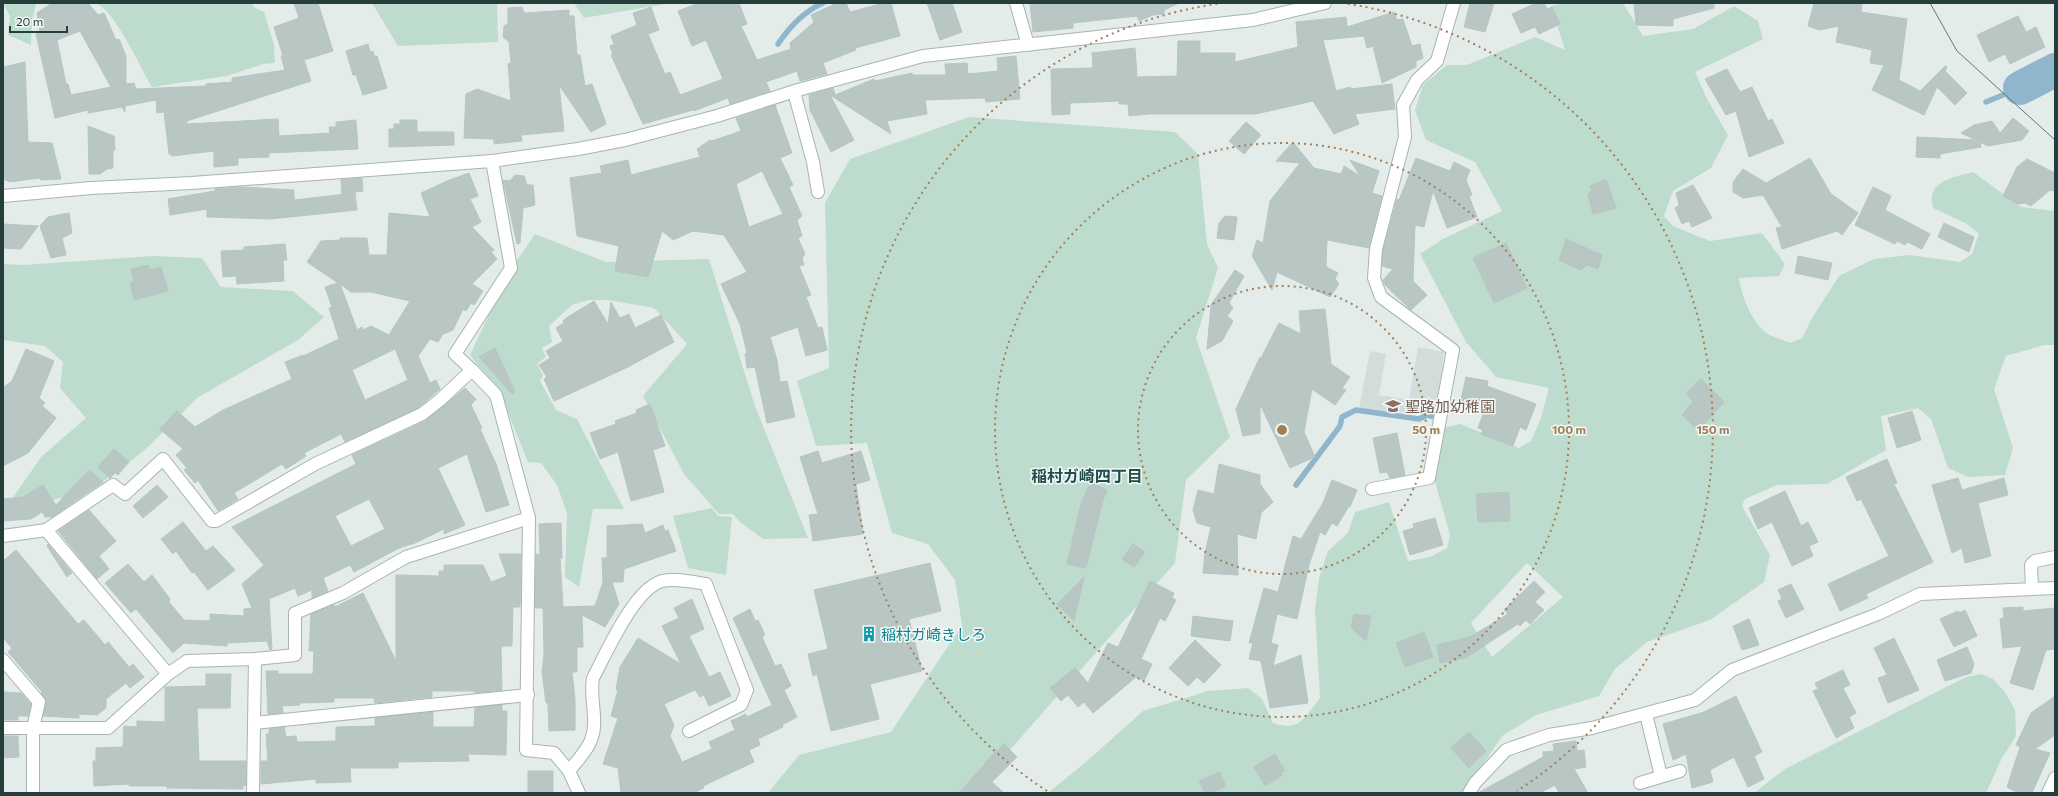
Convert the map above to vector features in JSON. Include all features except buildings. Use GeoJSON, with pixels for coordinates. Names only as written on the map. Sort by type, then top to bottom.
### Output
{"type":"FeatureCollection","features":[{"type":"Feature","properties":{"kind":"street"},"geometry":{"type":"LineString","coordinates":[[1016,3],[1028,45]]}},
{"type":"Feature","properties":{"kind":"street"},"geometry":{"type":"LineString","coordinates":[[3,196],[91,188],[191,183],[492,160],[578,149],[625,140],[717,116],[794,92],[923,56],[1253,20],[1325,3]]}},
{"type":"Feature","properties":{"kind":"street"},"geometry":{"type":"LineString","coordinates":[[1372,489],[1429,478],[1453,350],[1381,297],[1374,278],[1376,249],[1405,138],[1403,105],[1417,80],[1437,61],[1454,3]]}},
{"type":"Feature","properties":{"kind":"street"},"geometry":{"type":"LineString","coordinates":[[794,92],[813,162],[818,192]]}},
{"type":"Feature","properties":{"kind":"street"},"geometry":{"type":"LineString","coordinates":[[492,160],[511,268],[455,354],[496,395],[529,518],[528,695],[526,750],[554,753],[569,771],[578,793]]}},
{"type":"Feature","properties":{"kind":"street"},"geometry":{"type":"LineString","coordinates":[[3,536],[46,530],[113,485],[125,494],[163,459],[212,521],[216,521],[315,464],[422,414],[440,400],[472,370]]}},
{"type":"Feature","properties":{"kind":"street"},"geometry":{"type":"LineString","coordinates":[[3,728],[108,728],[168,674],[187,661],[255,659],[294,655],[295,614],[343,593],[406,557],[529,518]]}},
{"type":"Feature","properties":{"kind":"street"},"geometry":{"type":"LineString","coordinates":[[46,530],[168,674]]}},
{"type":"Feature","properties":{"kind":"street"},"geometry":{"type":"LineString","coordinates":[[2032,589],[2032,565],[2035,561],[2055,557]]}},
{"type":"Feature","properties":{"kind":"street"},"geometry":{"type":"LineString","coordinates":[[569,771],[591,740],[593,728],[591,686],[593,678],[632,607],[643,593],[662,581],[681,581],[706,584],[747,690],[742,705],[688,731]]}},
{"type":"Feature","properties":{"kind":"street"},"geometry":{"type":"LineString","coordinates":[[1469,793],[1475,783],[1506,750],[1549,735],[1592,728],[1695,700],[1732,670],[1878,614],[1920,594],[2055,588]]}},
{"type":"Feature","properties":{"kind":"street"},"geometry":{"type":"LineString","coordinates":[[253,793],[255,659]]}},
{"type":"Feature","properties":{"kind":"street"},"geometry":{"type":"LineString","coordinates":[[3,660],[38,702],[34,728],[33,793]]}},
{"type":"Feature","properties":{"kind":"street"},"geometry":{"type":"LineString","coordinates":[[254,723],[528,695]]}},
{"type":"Feature","properties":{"kind":"street"},"geometry":{"type":"LineString","coordinates":[[1646,714],[1661,776]]}},
{"type":"Feature","properties":{"kind":"street"},"geometry":{"type":"LineString","coordinates":[[1640,783],[1680,771]]}},
{"type":"Feature","properties":{"kind":"street"},"geometry":{"type":"LineString","coordinates":[[2048,793],[2055,778]]}},
{"type":"Feature","properties":{"kind":"shaded area"},"geometry":{"type":"Polygon","coordinates":[[[1418,347],[1444,352],[1436,415],[1359,409],[1370,351],[1386,354],[1379,395],[1409,400],[1418,347]]]}},
{"type":"Feature","properties":{"kind":"green space"},"geometry":{"type":"Polygon","coordinates":[[[3,3],[36,3],[32,21],[31,45],[8,35],[10,16],[3,3]]]}},
{"type":"Feature","properties":{"kind":"green space"},"geometry":{"type":"Polygon","coordinates":[[[96,3],[252,3],[254,7],[264,12],[274,45],[275,63],[263,64],[227,76],[152,87],[119,28],[104,8],[96,3]]]}},
{"type":"Feature","properties":{"kind":"green space"},"geometry":{"type":"Polygon","coordinates":[[[372,3],[497,3],[498,42],[398,46],[372,3]]]}},
{"type":"Feature","properties":{"kind":"green space"},"geometry":{"type":"Polygon","coordinates":[[[574,3],[665,3],[665,4],[584,18],[574,3]]]}},
{"type":"Feature","properties":{"kind":"green space"},"geometry":{"type":"Polygon","coordinates":[[[1564,3],[1623,3],[1643,36],[1693,29],[1734,6],[1758,21],[1763,39],[1695,72],[1707,99],[1728,135],[1711,168],[1673,191],[1664,216],[1673,226],[1710,241],[1762,233],[1785,264],[1779,276],[1739,278],[1742,292],[1751,314],[1759,326],[1767,333],[1790,343],[1802,338],[1812,318],[1839,276],[1874,259],[1910,255],[1960,262],[1972,254],[1979,234],[1967,224],[1933,208],[1932,198],[1934,190],[1942,182],[1948,179],[1973,172],[2021,207],[2055,211],[2055,345],[2044,345],[2006,356],[1994,389],[2013,448],[2005,475],[1968,477],[1948,468],[1931,419],[1918,408],[1881,416],[1886,450],[1827,484],[1777,485],[1745,499],[1742,506],[1770,555],[1764,582],[1710,620],[1647,642],[1615,669],[1599,696],[1536,715],[1502,736],[1464,793],[1048,793],[1087,761],[1143,711],[1208,691],[1248,688],[1262,699],[1273,723],[1289,726],[1301,721],[1320,698],[1315,610],[1319,578],[1328,551],[1348,533],[1355,512],[1389,502],[1408,561],[1430,557],[1447,548],[1450,535],[1432,471],[1442,428],[1460,424],[1519,448],[1531,441],[1541,418],[1549,388],[1496,377],[1466,342],[1420,254],[1443,239],[1502,211],[1475,162],[1426,140],[1415,110],[1423,85],[1447,65],[1467,65],[1535,37],[1565,50],[1551,6],[1564,3]],[[1527,563],[1471,623],[1492,657],[1563,597],[1527,563]]]}},
{"type":"Feature","properties":{"kind":"green space"},"geometry":{"type":"Polygon","coordinates":[[[969,117],[1175,132],[1198,154],[1207,244],[1218,268],[1196,338],[1230,437],[1186,480],[1175,563],[994,768],[964,793],[768,793],[799,755],[891,732],[962,625],[955,580],[928,544],[892,533],[867,443],[816,446],[797,381],[829,368],[825,203],[850,159],[969,117]]]}},
{"type":"Feature","properties":{"kind":"green space"},"geometry":{"type":"Polygon","coordinates":[[[535,234],[606,262],[709,259],[755,406],[808,538],[763,539],[740,522],[733,514],[719,514],[684,474],[643,396],[687,344],[654,308],[608,300],[589,300],[572,305],[549,326],[552,342],[542,348],[546,357],[537,364],[543,375],[540,381],[556,410],[577,419],[624,509],[593,509],[579,587],[565,577],[567,513],[557,485],[541,463],[528,462],[500,393],[470,355],[508,274],[535,234]]]}},
{"type":"Feature","properties":{"kind":"green space"},"geometry":{"type":"Polygon","coordinates":[[[152,256],[202,258],[221,287],[293,291],[324,317],[298,340],[197,398],[145,450],[92,490],[3,512],[41,457],[86,418],[60,388],[63,362],[45,346],[3,340],[3,264],[24,265],[152,256]]]}},
{"type":"Feature","properties":{"kind":"green space"},"geometry":{"type":"Polygon","coordinates":[[[712,508],[718,516],[732,517],[726,575],[688,568],[673,516],[712,508]]]}},
{"type":"Feature","properties":{"kind":"green space"},"geometry":{"type":"Polygon","coordinates":[[[1981,674],[1993,679],[2005,692],[2015,710],[2016,736],[2002,758],[1986,793],[1754,793],[1785,769],[1966,677],[1981,674]]]}},
{"type":"Feature","properties":{"kind":"waterway"},"geometry":{"type":"LineString","coordinates":[[778,44],[787,31],[803,15],[823,3]]}},
{"type":"Feature","properties":{"kind":"waterway"},"geometry":{"type":"LineString","coordinates":[[2020,88],[2055,70]]}},
{"type":"Feature","properties":{"kind":"waterway"},"geometry":{"type":"LineString","coordinates":[[1986,102],[2020,88]]}},
{"type":"Feature","properties":{"kind":"waterway"},"geometry":{"type":"LineString","coordinates":[[1296,485],[1340,426],[1342,417],[1356,410],[1419,419],[1427,415],[1435,417]]}},
{"type":"Feature","properties":{"kind":"tram line"},"geometry":{"type":"LineString","coordinates":[[1930,3],[1957,51],[2055,140]]}},
{"type":"Feature","properties":{"kind":"place","name":"聖路加幼稚園"},"geometry":{"type":"Point","coordinates":[1393,406]}},
{"type":"Feature","properties":{"kind":"place","name":"稲村ガ崎きしろ"},"geometry":{"type":"Point","coordinates":[869,634]}},
{"type":"Feature","properties":{"kind":"district","name":"稲村ガ崎四丁目"},"geometry":{"type":"Point","coordinates":[1087,475]}}]}
